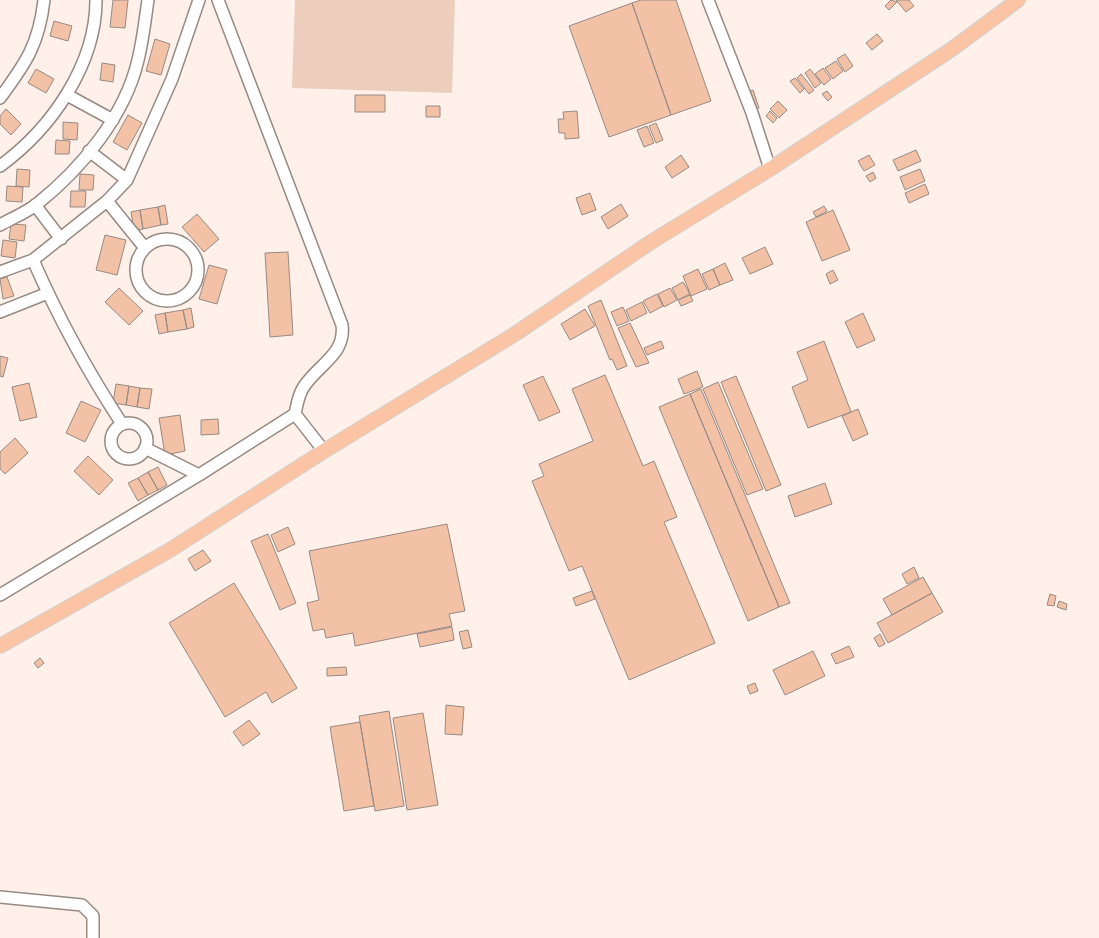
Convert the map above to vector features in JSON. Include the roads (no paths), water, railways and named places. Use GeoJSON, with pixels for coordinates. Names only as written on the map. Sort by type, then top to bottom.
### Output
{"type":"FeatureCollection","features":[{"type":"Feature","properties":{"kind":"main road"},"geometry":{"type":"LineString","coordinates":[[0,646],[170,550],[324,450],[515,334],[650,242],[770,169],[952,49],[1018,0]]}},
{"type":"Feature","properties":{"kind":"street"},"geometry":{"type":"LineString","coordinates":[[0,98],[19,72],[32,48],[40,28],[44,0]]}},
{"type":"Feature","properties":{"kind":"street"},"geometry":{"type":"LineString","coordinates":[[0,166],[13,157],[39,130],[66,95],[89,47],[96,17],[96,0]]}},
{"type":"Feature","properties":{"kind":"street"},"geometry":{"type":"LineString","coordinates":[[1,221],[35,205],[90,151],[113,120],[131,84],[138,61],[148,0]]}},
{"type":"Feature","properties":{"kind":"street"},"geometry":{"type":"LineString","coordinates":[[0,272],[33,260],[107,200],[126,180],[172,80],[199,0]]}},
{"type":"Feature","properties":{"kind":"street"},"geometry":{"type":"LineString","coordinates":[[0,595],[295,414],[304,387],[338,349],[344,338],[342,325],[218,0]]}},
{"type":"Feature","properties":{"kind":"street"},"geometry":{"type":"LineString","coordinates":[[708,0],[752,113],[770,169]]}},
{"type":"Feature","properties":{"kind":"street"},"geometry":{"type":"LineString","coordinates":[[66,95],[113,120]]}},
{"type":"Feature","properties":{"kind":"street"},"geometry":{"type":"LineString","coordinates":[[90,151],[126,180]]}},
{"type":"Feature","properties":{"kind":"street"},"geometry":{"type":"LineString","coordinates":[[107,200],[145,248]]}},
{"type":"Feature","properties":{"kind":"street"},"geometry":{"type":"LineString","coordinates":[[35,205],[61,239]]}},
{"type":"Feature","properties":{"kind":"street"},"geometry":{"type":"LineString","coordinates":[[167,239],[179,242],[189,248],[196,258],[198,270],[196,282],[189,292],[179,299],[167,301],[155,299],[145,292],[139,282],[136,270],[139,258],[145,248],[155,242],[167,239]]}},
{"type":"Feature","properties":{"kind":"street"},"geometry":{"type":"LineString","coordinates":[[33,260],[48,293],[100,391],[122,424]]}},
{"type":"Feature","properties":{"kind":"street"},"geometry":{"type":"LineString","coordinates":[[0,312],[48,293]]}},
{"type":"Feature","properties":{"kind":"street"},"geometry":{"type":"LineString","coordinates":[[295,414],[324,450]]}},
{"type":"Feature","properties":{"kind":"street"},"geometry":{"type":"LineString","coordinates":[[122,424],[136,424],[142,428],[145,434],[145,448],[136,458],[122,458],[116,454],[110,441],[112,434],[122,424]]}},
{"type":"Feature","properties":{"kind":"street"},"geometry":{"type":"LineString","coordinates":[[145,448],[198,475]]}},
{"type":"Feature","properties":{"kind":"street"},"geometry":{"type":"LineString","coordinates":[[0,897],[82,905],[93,916],[93,938]]}}]}
